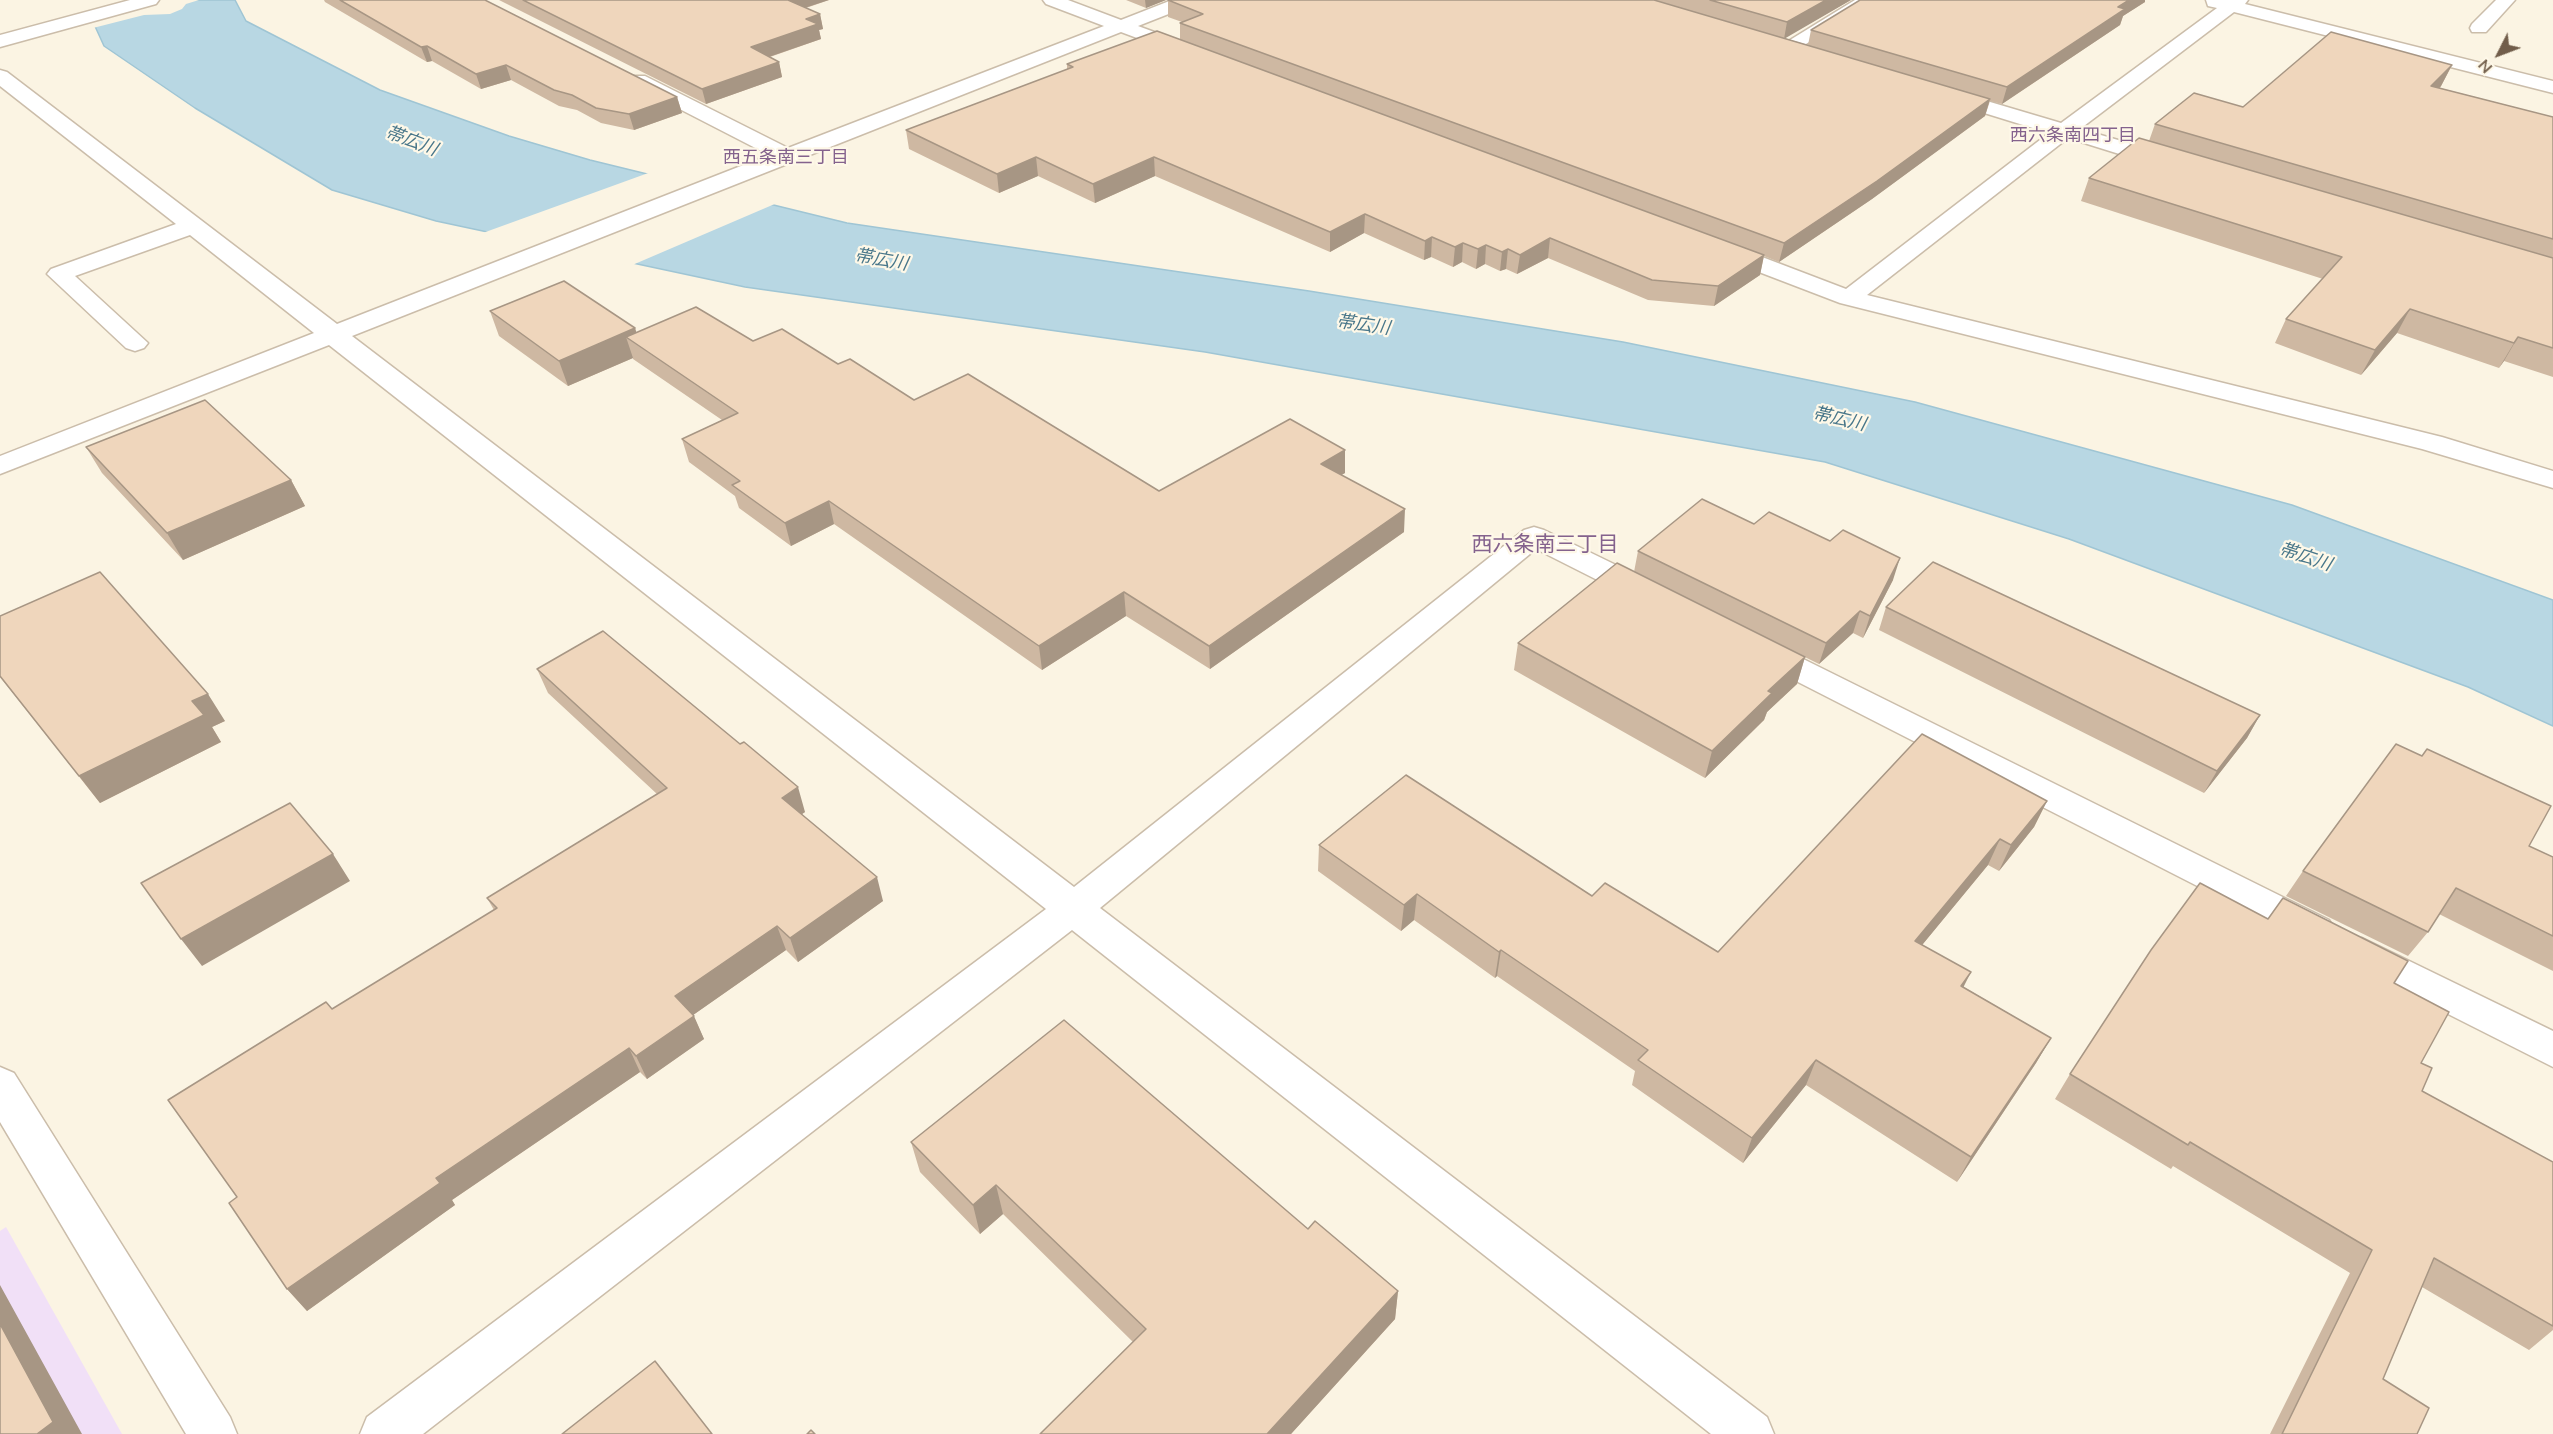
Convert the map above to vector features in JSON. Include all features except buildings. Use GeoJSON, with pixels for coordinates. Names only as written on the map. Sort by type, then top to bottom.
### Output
{"type":"FeatureCollection","features":[{"type":"Feature","properties":{"kind":"street"},"geometry":{"type":"LineString","coordinates":[[0,41],[150,0]]}},
{"type":"Feature","properties":{"kind":"street"},"geometry":{"type":"LineString","coordinates":[[1052,0],[1209,58]]}},
{"type":"Feature","properties":{"kind":"street"},"geometry":{"type":"LineString","coordinates":[[0,466],[736,174],[1188,0]]}},
{"type":"Feature","properties":{"kind":"street"},"geometry":{"type":"LineString","coordinates":[[1786,48],[1868,0]]}},
{"type":"Feature","properties":{"kind":"street"},"geometry":{"type":"LineString","coordinates":[[2207,0],[2235,3],[2553,87]]}},
{"type":"Feature","properties":{"kind":"street"},"geometry":{"type":"LineString","coordinates":[[2479,28],[2506,0]]}},
{"type":"Feature","properties":{"kind":"street"},"geometry":{"type":"LineString","coordinates":[[1849,298],[2064,130],[2235,3]]}},
{"type":"Feature","properties":{"kind":"street"},"geometry":{"type":"LineString","coordinates":[[1763,41],[1808,54]]}},
{"type":"Feature","properties":{"kind":"street"},"geometry":{"type":"LineString","coordinates":[[617,70],[786,155]]}},
{"type":"Feature","properties":{"kind":"street"},"geometry":{"type":"LineString","coordinates":[[0,76],[1750,1434]]}},
{"type":"Feature","properties":{"kind":"street"},"geometry":{"type":"LineString","coordinates":[[1930,91],[2189,168]]}},
{"type":"Feature","properties":{"kind":"street"},"geometry":{"type":"LineString","coordinates":[[135,343],[59,274],[193,226]]}},
{"type":"Feature","properties":{"kind":"street"},"geometry":{"type":"LineString","coordinates":[[1702,242],[1849,298],[2432,443],[2553,480]]}},
{"type":"Feature","properties":{"kind":"street"},"geometry":{"type":"LineString","coordinates":[[384,1434],[1073,909],[1534,536],[1672,605]]}},
{"type":"Feature","properties":{"kind":"street"},"geometry":{"type":"LineString","coordinates":[[1736,638],[2553,1050]]}},
{"type":"Feature","properties":{"kind":"street"},"geometry":{"type":"LineString","coordinates":[[0,1085],[213,1434]]}},
{"type":"Feature","properties":{"kind":"shaded area"},"geometry":{"type":"Polygon","coordinates":[[[6,1227],[122,1434],[0,1434],[0,1231],[6,1227]]]}},
{"type":"Feature","properties":{"kind":"water","name":"帯広川"},"geometry":{"type":"Polygon","coordinates":[[[83,0],[235,0],[246,21],[380,90],[509,136],[590,160],[847,223],[1309,291],[1623,342],[1915,402],[2292,505],[2553,600],[2553,726],[2468,687],[2069,539],[1825,462],[1205,352],[745,287],[436,221],[332,190],[195,108],[104,46],[83,0]]]}},
{"type":"Feature","properties":{"kind":"pier"},"geometry":{"type":"Polygon","coordinates":[[[80,0],[199,0],[186,4],[182,9],[170,14],[144,15],[93,28],[80,0]]]}},
{"type":"Feature","properties":{"kind":"pier"},"geometry":{"type":"Polygon","coordinates":[[[651,172],[777,203],[630,266],[480,234],[651,172]]]}},
{"type":"Feature","properties":{"kind":"district","name":"西六条南四丁目"},"geometry":{"type":"Point","coordinates":[2073,137]}},
{"type":"Feature","properties":{"kind":"district","name":"西五条南三丁目"},"geometry":{"type":"Point","coordinates":[786,159]}},
{"type":"Feature","properties":{"kind":"district","name":"西六条南三丁目"},"geometry":{"type":"Point","coordinates":[1545,546]}}]}
